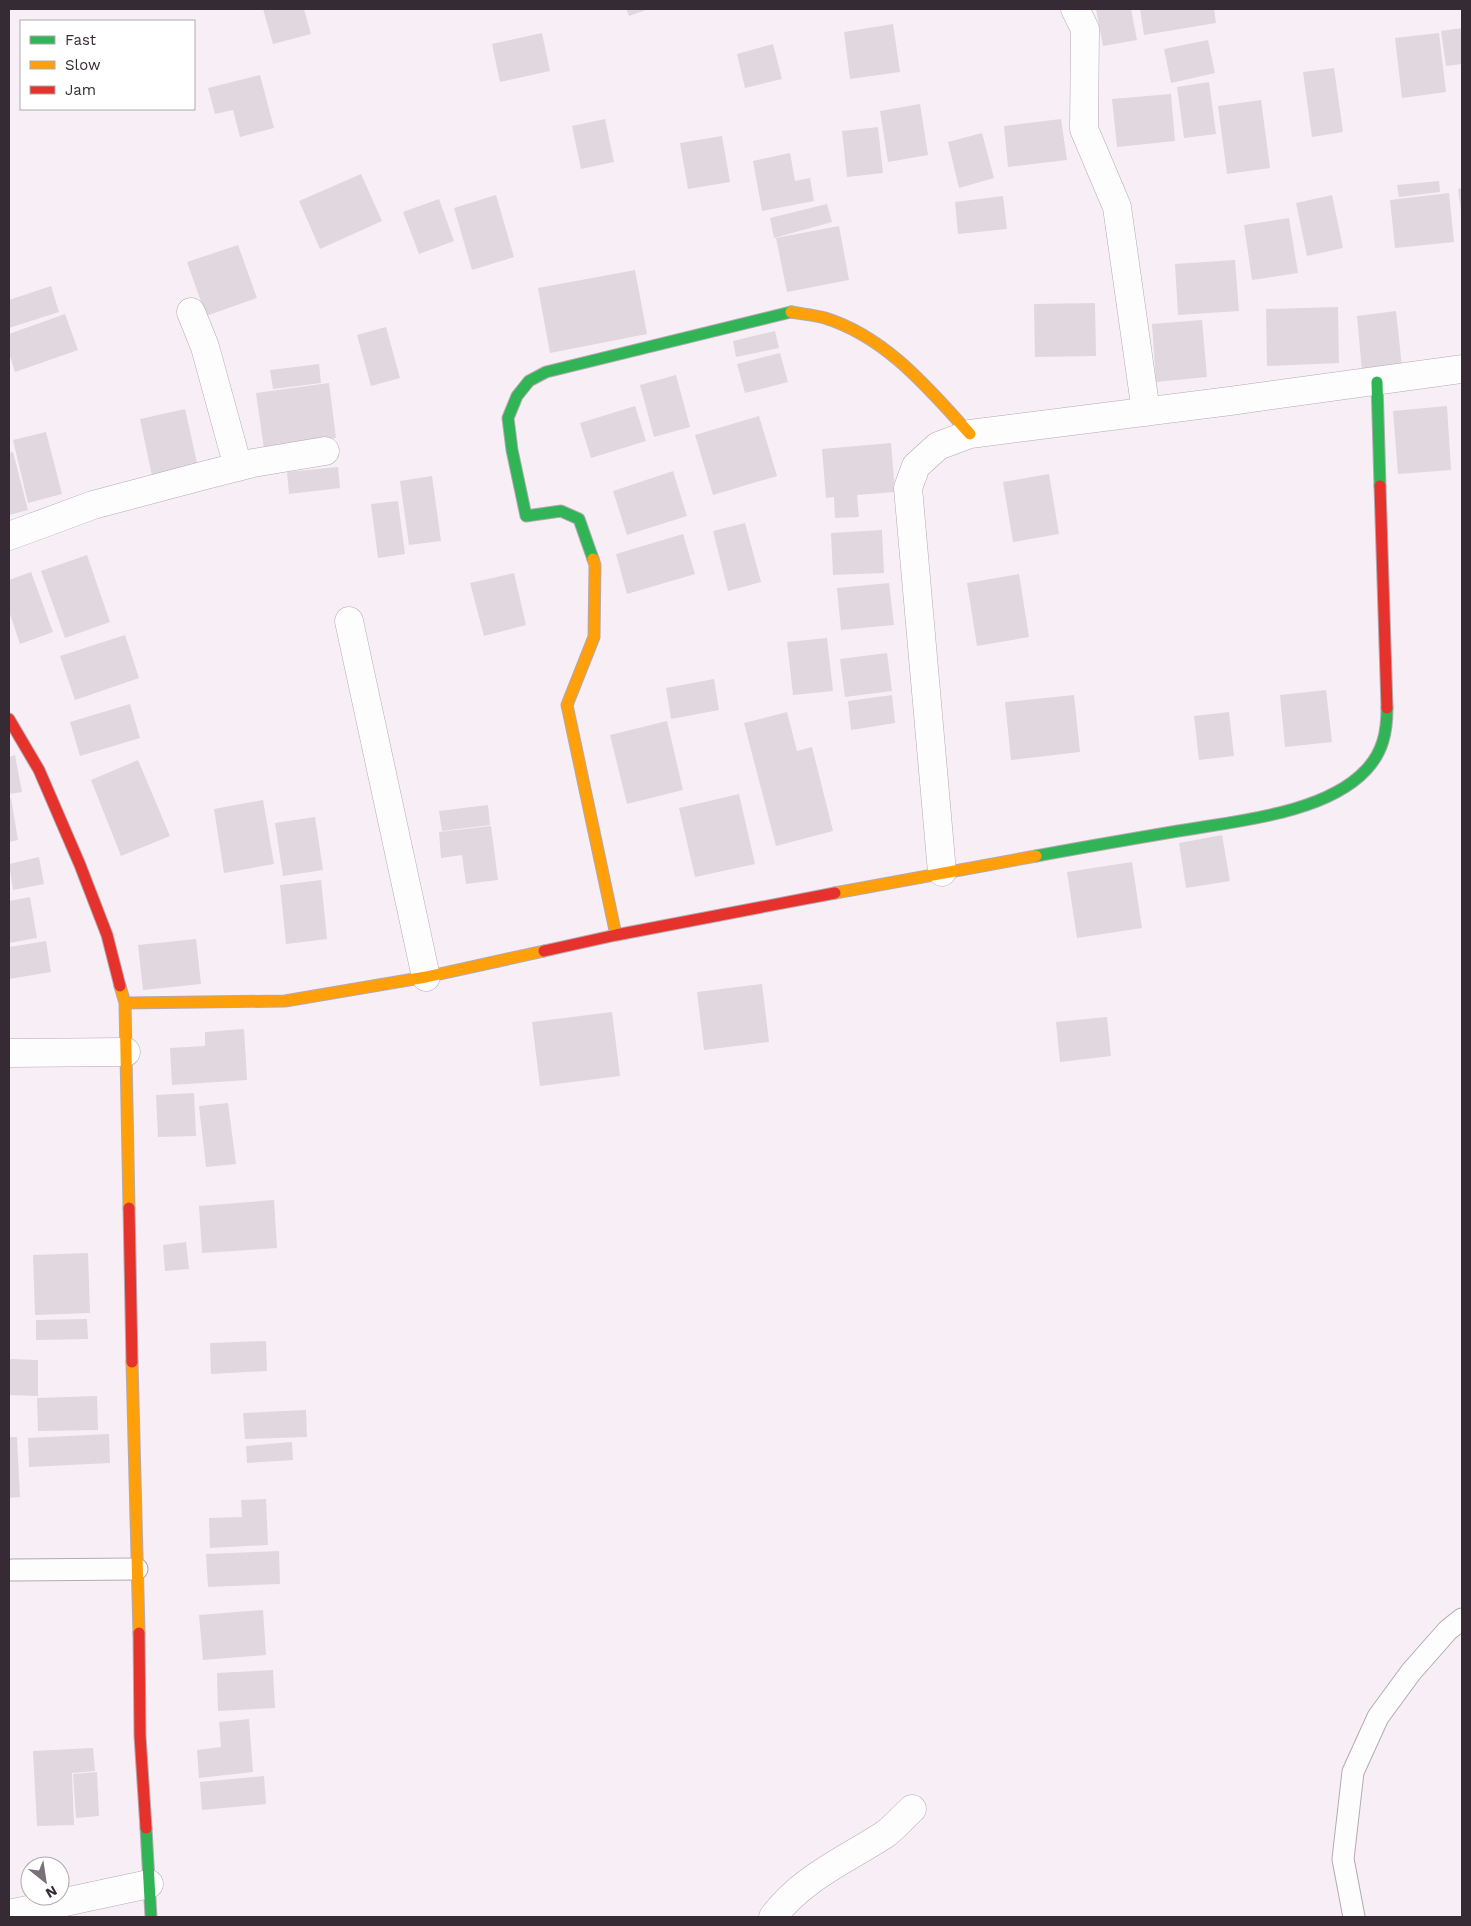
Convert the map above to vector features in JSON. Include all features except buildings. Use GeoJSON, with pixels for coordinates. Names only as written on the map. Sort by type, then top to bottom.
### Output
{"type":"FeatureCollection","features":[{"type":"Feature","properties":{"kind":"street"},"geometry":{"type":"LineString","coordinates":[[1075,9],[1084,29],[1084,129],[1117,207],[1146,412]]}},
{"type":"Feature","properties":{"kind":"street"},"geometry":{"type":"LineString","coordinates":[[191,312],[205,347],[238,467]]}},
{"type":"Feature","properties":{"kind":"street"},"geometry":{"type":"LineString","coordinates":[[616,935],[567,705],[594,637],[595,565],[579,519],[561,510],[526,516],[512,450],[508,418],[517,396],[529,381],[546,372],[789,312],[827,319],[863,335],[890,351],[928,388],[970,434]]}},
{"type":"Feature","properties":{"kind":"street"},"geometry":{"type":"LineString","coordinates":[[942,872],[908,488],[916,466],[938,446],[970,434],[1376,382],[1462,369]]}},
{"type":"Feature","properties":{"kind":"street"},"geometry":{"type":"LineString","coordinates":[[126,1003],[284,1001],[426,977],[616,935],[942,872],[1282,813],[1315,801],[1347,785],[1363,774],[1375,761],[1384,743],[1387,722],[1376,382]]}},
{"type":"Feature","properties":{"kind":"street"},"geometry":{"type":"LineString","coordinates":[[9,536],[93,505],[238,467],[325,452]]}},
{"type":"Feature","properties":{"kind":"street"},"geometry":{"type":"LineString","coordinates":[[349,621],[426,977]]}},
{"type":"Feature","properties":{"kind":"street"},"geometry":{"type":"LineString","coordinates":[[9,719],[39,770],[80,866],[107,935],[126,1003],[140,1736],[151,1917]]}},
{"type":"Feature","properties":{"kind":"street"},"geometry":{"type":"LineString","coordinates":[[9,1053],[126,1052]]}},
{"type":"Feature","properties":{"kind":"street"},"geometry":{"type":"LineString","coordinates":[[773,1917],[810,1879],[886,1833],[912,1809]]}},
{"type":"Feature","properties":{"kind":"street"},"geometry":{"type":"LineString","coordinates":[[9,1914],[149,1884]]}},
{"type":"Feature","properties":{"kind":"lane"},"geometry":{"type":"LineString","coordinates":[[12,1570],[137,1569]]}},
{"type":"Feature","properties":{"kind":"lane"},"geometry":{"type":"LineString","coordinates":[[1354,1917],[1344,1859],[1353,1772],[1378,1717],[1410,1672],[1448,1630],[1462,1620]]}},
{"type":"Feature","properties":{"kind":"traffic: fast"},"geometry":{"type":"LineString","coordinates":[[593,559],[579,519],[561,511],[526,516],[512,450],[508,418],[517,396],[529,381],[546,372],[791,312]]}},
{"type":"Feature","properties":{"kind":"traffic: fast"},"geometry":{"type":"LineString","coordinates":[[1377,382],[1380,486]]}},
{"type":"Feature","properties":{"kind":"traffic: fast"},"geometry":{"type":"LineString","coordinates":[[1036,856],[1252,819],[1304,806],[1327,797],[1348,785],[1372,763],[1383,741],[1387,708]]}},
{"type":"Feature","properties":{"kind":"traffic: fast"},"geometry":{"type":"LineString","coordinates":[[146,1828],[151,1917]]}},
{"type":"Feature","properties":{"kind":"traffic: slow"},"geometry":{"type":"LineString","coordinates":[[791,312],[825,318],[847,327],[887,351],[922,382],[970,434]]}},
{"type":"Feature","properties":{"kind":"traffic: slow"},"geometry":{"type":"LineString","coordinates":[[593,559],[595,565],[594,637],[567,705],[616,935]]}},
{"type":"Feature","properties":{"kind":"traffic: slow"},"geometry":{"type":"LineString","coordinates":[[835,893],[1036,856]]}},
{"type":"Feature","properties":{"kind":"traffic: slow"},"geometry":{"type":"LineString","coordinates":[[125,1003],[285,1001],[426,977],[544,951]]}},
{"type":"Feature","properties":{"kind":"traffic: slow"},"geometry":{"type":"LineString","coordinates":[[120,986],[125,1003],[129,1208]]}},
{"type":"Feature","properties":{"kind":"traffic: slow"},"geometry":{"type":"LineString","coordinates":[[132,1362],[139,1633]]}},
{"type":"Feature","properties":{"kind":"traffic: jam"},"geometry":{"type":"LineString","coordinates":[[1380,486],[1387,708]]}},
{"type":"Feature","properties":{"kind":"traffic: jam"},"geometry":{"type":"LineString","coordinates":[[9,719],[39,770],[80,865],[107,935],[120,986]]}},
{"type":"Feature","properties":{"kind":"traffic: jam"},"geometry":{"type":"LineString","coordinates":[[544,951],[616,935],[835,893]]}},
{"type":"Feature","properties":{"kind":"traffic: jam"},"geometry":{"type":"LineString","coordinates":[[129,1208],[132,1362]]}},
{"type":"Feature","properties":{"kind":"traffic: jam"},"geometry":{"type":"LineString","coordinates":[[139,1633],[140,1736],[146,1828]]}}]}
